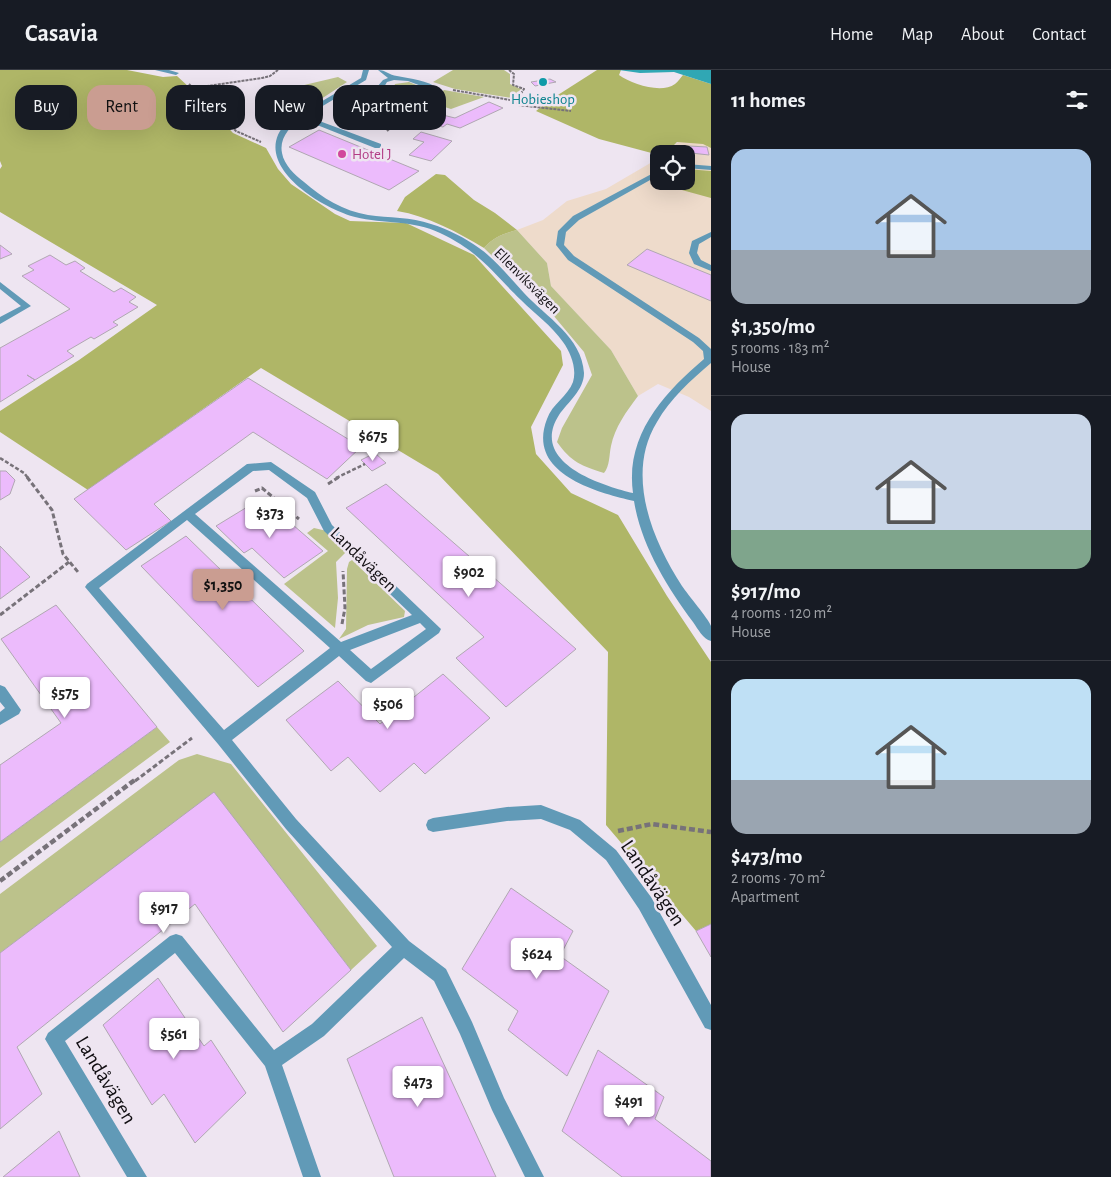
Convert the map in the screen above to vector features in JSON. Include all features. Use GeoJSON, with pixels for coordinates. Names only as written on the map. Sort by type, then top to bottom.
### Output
{"type":"FeatureCollection","features":[{"type":"Feature","properties":{"kind":"street"},"geometry":{"type":"LineString","coordinates":[[158,70],[176,73]]}},
{"type":"Feature","properties":{"kind":"street"},"geometry":{"type":"LineString","coordinates":[[364,79],[366,70]]}},
{"type":"Feature","properties":{"kind":"street"},"geometry":{"type":"LineString","coordinates":[[381,70],[393,78],[408,79],[425,85]]}},
{"type":"Feature","properties":{"kind":"street"},"geometry":{"type":"LineString","coordinates":[[354,85],[364,79],[381,84],[393,78]]}},
{"type":"Feature","properties":{"kind":"street"},"geometry":{"type":"LineString","coordinates":[[323,125],[378,146]]}},
{"type":"Feature","properties":{"kind":"street"},"geometry":{"type":"LineString","coordinates":[[278,149],[285,130]]}},
{"type":"Feature","properties":{"kind":"street","name":"Ellenviksvägen"},"geometry":{"type":"LineString","coordinates":[[278,149],[278,154],[285,167],[300,183],[320,199],[350,212],[366,216],[430,226],[474,249],[489,260],[550,322],[576,358],[579,373],[578,383],[553,416],[548,427],[546,441],[552,457],[567,471],[583,480],[613,493],[637,498]]}},
{"type":"Feature","properties":{"kind":"street"},"geometry":{"type":"LineString","coordinates":[[695,167],[711,168]]}},
{"type":"Feature","properties":{"kind":"street"},"geometry":{"type":"LineString","coordinates":[[650,177],[576,218],[562,231],[560,245],[571,258],[696,340],[707,350],[710,358],[670,399],[648,428],[638,464],[637,498],[646,530],[657,554],[711,636]]}},
{"type":"Feature","properties":{"kind":"street"},"geometry":{"type":"LineString","coordinates":[[711,234],[695,243],[693,253],[697,262],[711,268]]}},
{"type":"Feature","properties":{"kind":"street"},"geometry":{"type":"LineString","coordinates":[[0,285],[27,306],[0,321]]}},
{"type":"Feature","properties":{"kind":"street","name":"Landåvägen"},"geometry":{"type":"LineString","coordinates":[[92,587],[187,514],[251,468],[271,466],[312,497],[328,528],[422,617]]}},
{"type":"Feature","properties":{"kind":"street"},"geometry":{"type":"LineString","coordinates":[[187,514],[336,646],[371,677],[435,629],[422,617],[336,646],[223,739]]}},
{"type":"Feature","properties":{"kind":"street"},"geometry":{"type":"LineString","coordinates":[[92,587],[223,739],[291,824],[403,947],[440,975],[466,1028],[498,1104],[535,1177]]}},
{"type":"Feature","properties":{"kind":"street"},"geometry":{"type":"LineString","coordinates":[[0,691],[14,710],[0,719]]}},
{"type":"Feature","properties":{"kind":"street","name":"Landåvägen"},"geometry":{"type":"LineString","coordinates":[[433,825],[507,814],[541,812],[575,825],[611,855],[645,904],[711,1022]]}},
{"type":"Feature","properties":{"kind":"street","name":"Landåvägen"},"geometry":{"type":"LineString","coordinates":[[138,1177],[54,1039],[176,942],[272,1061],[312,1177]]}},
{"type":"Feature","properties":{"kind":"street"},"geometry":{"type":"LineString","coordinates":[[272,1061],[318,1030],[403,947]]}},
{"type":"Feature","properties":{"kind":"path"},"geometry":{"type":"LineString","coordinates":[[214,85],[262,78],[270,76],[278,70]]}},
{"type":"Feature","properties":{"kind":"path"},"geometry":{"type":"LineString","coordinates":[[509,70],[514,74],[513,84],[524,89],[516,101]]}},
{"type":"Feature","properties":{"kind":"path"},"geometry":{"type":"LineString","coordinates":[[176,73],[190,85]]}},
{"type":"Feature","properties":{"kind":"path"},"geometry":{"type":"LineString","coordinates":[[446,90],[516,101],[518,105],[571,111]]}},
{"type":"Feature","properties":{"kind":"path"},"geometry":{"type":"LineString","coordinates":[[235,130],[278,149]]}},
{"type":"Feature","properties":{"kind":"path"},"geometry":{"type":"LineString","coordinates":[[0,458],[24,473],[52,510],[63,554],[92,587]]}},
{"type":"Feature","properties":{"kind":"path"},"geometry":{"type":"LineString","coordinates":[[312,497],[336,478],[365,464]]}},
{"type":"Feature","properties":{"kind":"path"},"geometry":{"type":"LineString","coordinates":[[254,492],[262,488],[304,522],[328,528]]}},
{"type":"Feature","properties":{"kind":"path"},"geometry":{"type":"LineString","coordinates":[[336,646],[342,628],[344,608],[343,561],[352,551]]}},
{"type":"Feature","properties":{"kind":"path"},"geometry":{"type":"LineString","coordinates":[[0,615],[69,562]]}},
{"type":"Feature","properties":{"kind":"path"},"geometry":{"type":"LineString","coordinates":[[0,880],[210,724]]}},
{"type":"Feature","properties":{"kind":"path"},"geometry":{"type":"LineString","coordinates":[[596,842],[612,832],[652,824],[711,832]]}},
{"type":"Feature","properties":{"kind":"shaded area"},"geometry":{"type":"Polygon","coordinates":[[[711,111],[711,411],[689,397],[658,384],[638,396],[611,350],[551,286],[547,263],[517,230],[543,220],[567,201],[606,189],[650,163],[650,190],[695,190],[695,145],[675,145],[711,111]]]}},
{"type":"Feature","properties":{"kind":"green space"},"geometry":{"type":"Polygon","coordinates":[[[0,70],[127,70],[163,77],[177,76],[187,85],[166,85],[166,130],[230,130],[266,148],[278,169],[291,184],[335,214],[350,221],[406,223],[474,255],[561,351],[563,365],[531,427],[536,454],[571,493],[618,515],[667,596],[711,662],[711,924],[696,931],[606,825],[608,652],[438,474],[261,368],[88,490],[0,432],[0,411],[79,360],[157,305],[0,212],[0,169],[2,166],[0,161],[0,70]]]}},
{"type":"Feature","properties":{"kind":"green space"},"geometry":{"type":"Polygon","coordinates":[[[453,70],[504,70],[510,74],[510,84],[521,89],[512,98],[455,89],[433,82],[453,70]]]}},
{"type":"Feature","properties":{"kind":"green space"},"geometry":{"type":"Polygon","coordinates":[[[597,70],[621,70],[619,75],[647,87],[655,88],[669,87],[676,83],[683,75],[711,84],[711,148],[703,144],[677,142],[674,145],[650,145],[650,153],[599,139],[536,111],[597,70]]]}},
{"type":"Feature","properties":{"kind":"green space"},"geometry":{"type":"Polygon","coordinates":[[[338,77],[347,82],[342,85],[333,85],[333,91],[323,98],[323,85],[304,85],[338,77]]]}},
{"type":"Feature","properties":{"kind":"green space"},"geometry":{"type":"Polygon","coordinates":[[[409,82],[416,85],[395,85],[409,82]]]}},
{"type":"Feature","properties":{"kind":"green space"},"geometry":{"type":"Polygon","coordinates":[[[446,90],[484,97],[451,109],[446,107],[446,90]]]}},
{"type":"Feature","properties":{"kind":"green space"},"geometry":{"type":"Polygon","coordinates":[[[695,170],[711,171],[711,198],[682,190],[695,190],[695,170]]]}},
{"type":"Feature","properties":{"kind":"green space"},"geometry":{"type":"Polygon","coordinates":[[[436,174],[445,175],[474,200],[517,230],[499,236],[484,248],[431,221],[397,211],[405,197],[436,174]]]}},
{"type":"Feature","properties":{"kind":"green space"},"geometry":{"type":"Polygon","coordinates":[[[517,230],[547,263],[551,286],[611,350],[638,396],[615,432],[608,464],[604,473],[572,459],[557,442],[562,428],[592,375],[584,352],[553,315],[484,248],[499,236],[517,230]]]}},
{"type":"Feature","properties":{"kind":"green space"},"geometry":{"type":"Polygon","coordinates":[[[314,528],[327,531],[346,552],[336,562],[338,598],[335,628],[284,584],[328,551],[307,533],[314,528]]]}},
{"type":"Feature","properties":{"kind":"green space"},"geometry":{"type":"Polygon","coordinates":[[[352,560],[405,611],[404,617],[368,625],[339,639],[346,629],[347,569],[349,562],[352,560]]]}},
{"type":"Feature","properties":{"kind":"green space"},"geometry":{"type":"Polygon","coordinates":[[[157,727],[170,742],[0,868],[0,842],[157,727]]]}},
{"type":"Feature","properties":{"kind":"green space"},"geometry":{"type":"Polygon","coordinates":[[[197,754],[231,764],[377,946],[351,970],[214,793],[0,953],[0,894],[179,760],[197,754]]]}},
{"type":"Feature","properties":{"kind":"water"},"geometry":{"type":"Polygon","coordinates":[[[619,70],[711,70],[711,84],[674,72],[640,73],[619,70]]]}},
{"type":"Feature","properties":{"kind":"building","name":"Hobieshop"},"geometry":{"type":"Polygon","coordinates":[[[550,79],[556,82],[535,86],[531,82],[550,79]]]}},
{"type":"Feature","properties":{"kind":"building"},"geometry":{"type":"Polygon","coordinates":[[[489,102],[503,108],[460,128],[446,125],[446,116],[455,118],[489,102]]]}},
{"type":"Feature","properties":{"kind":"building","name":"Hotel J"},"geometry":{"type":"Polygon","coordinates":[[[319,130],[419,171],[389,190],[289,147],[319,130]]]}},
{"type":"Feature","properties":{"kind":"building","name":"Hotel J"},"geometry":{"type":"Polygon","coordinates":[[[421,132],[452,141],[431,161],[409,155],[424,142],[413,139],[421,132]]]}},
{"type":"Feature","properties":{"kind":"building"},"geometry":{"type":"Polygon","coordinates":[[[695,146],[707,147],[709,155],[695,153],[695,146]]]}},
{"type":"Feature","properties":{"kind":"building"},"geometry":{"type":"Polygon","coordinates":[[[0,245],[12,254],[0,259],[0,245]]]}},
{"type":"Feature","properties":{"kind":"building"},"geometry":{"type":"Polygon","coordinates":[[[647,249],[711,275],[711,301],[627,265],[647,249]]]}},
{"type":"Feature","properties":{"kind":"building"},"geometry":{"type":"Polygon","coordinates":[[[50,255],[66,265],[75,261],[85,268],[80,271],[114,292],[121,288],[136,297],[129,302],[138,307],[113,322],[118,325],[94,339],[91,337],[67,351],[74,356],[0,402],[0,348],[70,309],[22,276],[34,270],[28,266],[50,255]]]}},
{"type":"Feature","properties":{"kind":"building"},"geometry":{"type":"Polygon","coordinates":[[[248,378],[361,447],[327,479],[253,432],[154,504],[171,521],[126,550],[74,499],[248,378]]]}},
{"type":"Feature","properties":{"kind":"building"},"geometry":{"type":"Polygon","coordinates":[[[375,453],[386,463],[372,471],[361,460],[375,453]]]}},
{"type":"Feature","properties":{"kind":"building"},"geometry":{"type":"Polygon","coordinates":[[[0,471],[6,471],[15,480],[10,494],[0,500],[0,471]]]}},
{"type":"Feature","properties":{"kind":"building"},"geometry":{"type":"Polygon","coordinates":[[[386,484],[576,649],[506,707],[456,658],[484,637],[346,508],[386,484]]]}},
{"type":"Feature","properties":{"kind":"building"},"geometry":{"type":"Polygon","coordinates":[[[257,501],[280,521],[285,518],[323,551],[284,578],[252,548],[244,553],[216,526],[257,501]]]}},
{"type":"Feature","properties":{"kind":"building"},"geometry":{"type":"Polygon","coordinates":[[[186,536],[304,651],[258,687],[141,566],[186,536]]]}},
{"type":"Feature","properties":{"kind":"building"},"geometry":{"type":"Polygon","coordinates":[[[0,546],[30,577],[0,599],[0,546]]]}},
{"type":"Feature","properties":{"kind":"building"},"geometry":{"type":"Polygon","coordinates":[[[56,605],[157,727],[0,842],[0,765],[61,723],[1,639],[56,605]]]}},
{"type":"Feature","properties":{"kind":"building"},"geometry":{"type":"Polygon","coordinates":[[[443,674],[490,718],[425,774],[414,763],[380,792],[348,757],[331,771],[286,720],[338,681],[380,724],[443,674]]]}},
{"type":"Feature","properties":{"kind":"building"},"geometry":{"type":"Polygon","coordinates":[[[214,792],[351,970],[283,1032],[195,904],[17,1047],[42,1094],[0,1129],[0,953],[214,792]]]}},
{"type":"Feature","properties":{"kind":"building"},"geometry":{"type":"Polygon","coordinates":[[[511,888],[573,931],[560,956],[609,991],[567,1076],[508,1030],[518,1011],[462,969],[511,888]]]}},
{"type":"Feature","properties":{"kind":"building"},"geometry":{"type":"Polygon","coordinates":[[[711,924],[711,957],[696,931],[711,924]]]}},
{"type":"Feature","properties":{"kind":"building"},"geometry":{"type":"Polygon","coordinates":[[[158,978],[204,1046],[211,1040],[246,1093],[195,1143],[164,1094],[152,1105],[103,1025],[158,978]]]}},
{"type":"Feature","properties":{"kind":"building"},"geometry":{"type":"Polygon","coordinates":[[[422,1017],[496,1177],[394,1177],[347,1059],[422,1017]]]}},
{"type":"Feature","properties":{"kind":"building"},"geometry":{"type":"Polygon","coordinates":[[[598,1050],[664,1097],[655,1119],[711,1161],[711,1177],[622,1177],[562,1131],[598,1050]]]}},
{"type":"Feature","properties":{"kind":"building"},"geometry":{"type":"Polygon","coordinates":[[[59,1131],[80,1177],[3,1177],[59,1131]]]}},
{"type":"Feature","properties":{"kind":"place","name":"Hobieshop"},"geometry":{"type":"Point","coordinates":[543,82]}},
{"type":"Feature","properties":{"kind":"place","name":"Hotel J"},"geometry":{"type":"Point","coordinates":[342,154]}}]}
